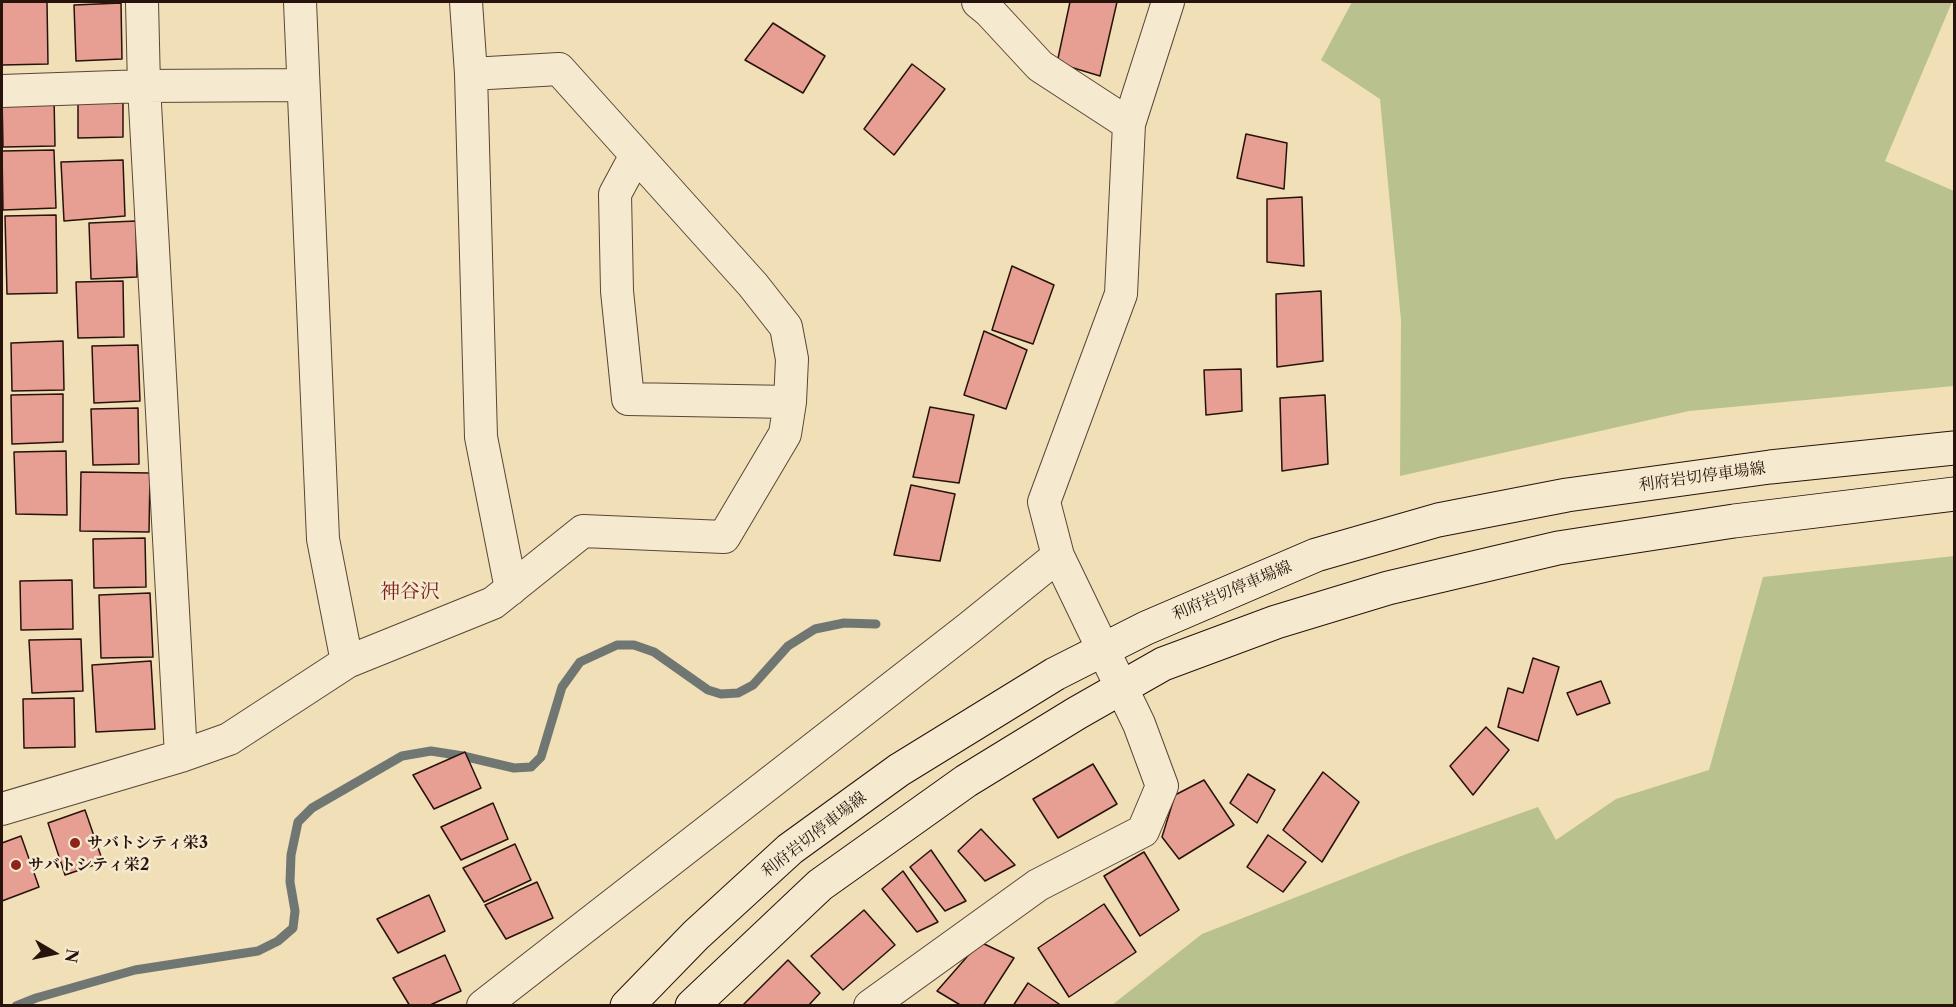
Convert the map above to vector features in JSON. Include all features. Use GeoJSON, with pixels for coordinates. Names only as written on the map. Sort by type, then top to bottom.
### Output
{"type":"FeatureCollection","features":[{"type":"Feature","properties":{"kind":"main road","name":"利府岩切停車場線"},"geometry":{"type":"LineString","coordinates":[[627,1005],[696,935],[790,849],[899,770],[1055,674],[1146,628],[1316,555],[1438,520],[1578,493],[1770,467],[1954,448]]}},
{"type":"Feature","properties":{"kind":"main road"},"geometry":{"type":"LineString","coordinates":[[693,1005],[820,885],[966,781],[1163,664],[1276,622],[1388,588],[1547,550],[1734,520],[1954,494]]}},
{"type":"Feature","properties":{"kind":"street"},"geometry":{"type":"LineString","coordinates":[[142,2],[144,86],[181,756]]}},
{"type":"Feature","properties":{"kind":"street"},"geometry":{"type":"LineString","coordinates":[[300,2],[323,538],[347,662]]}},
{"type":"Feature","properties":{"kind":"street"},"geometry":{"type":"LineString","coordinates":[[466,2],[471,74],[481,437],[510,590]]}},
{"type":"Feature","properties":{"kind":"street"},"geometry":{"type":"LineString","coordinates":[[978,2],[1040,66],[1129,124]]}},
{"type":"Feature","properties":{"kind":"street"},"geometry":{"type":"LineString","coordinates":[[870,1005],[1038,885],[1143,831],[1162,786],[1139,724],[1058,556],[1044,502],[1121,294],[1129,124],[1167,2]]}},
{"type":"Feature","properties":{"kind":"street"},"geometry":{"type":"LineString","coordinates":[[2,809],[181,756],[229,739],[347,662],[493,603],[583,531],[724,537],[785,434],[790,402],[792,358],[786,327],[753,285],[559,69],[471,74]]}},
{"type":"Feature","properties":{"kind":"street"},"geometry":{"type":"LineString","coordinates":[[2,91],[144,86],[302,85]]}},
{"type":"Feature","properties":{"kind":"street"},"geometry":{"type":"LineString","coordinates":[[636,155],[615,194],[617,291],[628,399],[790,402]]}},
{"type":"Feature","properties":{"kind":"street"},"geometry":{"type":"LineString","coordinates":[[483,1005],[969,628],[1058,556]]}},
{"type":"Feature","properties":{"kind":"green space"},"geometry":{"type":"Polygon","coordinates":[[[1352,2],[1952,2],[1885,161],[1954,191],[1954,386],[1689,411],[1400,476],[1401,320],[1380,99],[1321,60],[1352,2]]]}},
{"type":"Feature","properties":{"kind":"green space"},"geometry":{"type":"Polygon","coordinates":[[[1954,556],[1954,1005],[1112,1005],[1202,934],[1409,853],[1538,807],[1556,840],[1616,799],[1709,770],[1763,577],[1954,556]]]}},
{"type":"Feature","properties":{"kind":"building"},"geometry":{"type":"Polygon","coordinates":[[[2,2],[47,2],[48,64],[2,65],[2,2]]]}},
{"type":"Feature","properties":{"kind":"building"},"geometry":{"type":"Polygon","coordinates":[[[1070,2],[1117,2],[1100,76],[1057,63],[1070,2]]]}},
{"type":"Feature","properties":{"kind":"building"},"geometry":{"type":"Polygon","coordinates":[[[121,3],[122,59],[76,61],[74,5],[121,3]]]}},
{"type":"Feature","properties":{"kind":"building"},"geometry":{"type":"Polygon","coordinates":[[[773,23],[825,56],[803,93],[745,60],[773,23]]]}},
{"type":"Feature","properties":{"kind":"building"},"geometry":{"type":"Polygon","coordinates":[[[912,64],[945,89],[894,155],[864,129],[912,64]]]}},
{"type":"Feature","properties":{"kind":"building"},"geometry":{"type":"Polygon","coordinates":[[[123,90],[123,137],[78,138],[78,91],[123,90]]]}},
{"type":"Feature","properties":{"kind":"building"},"geometry":{"type":"Polygon","coordinates":[[[54,97],[55,146],[3,147],[2,98],[54,97]]]}},
{"type":"Feature","properties":{"kind":"building"},"geometry":{"type":"Polygon","coordinates":[[[1246,134],[1287,143],[1284,189],[1237,178],[1246,134]]]}},
{"type":"Feature","properties":{"kind":"building"},"geometry":{"type":"Polygon","coordinates":[[[54,150],[56,208],[3,210],[2,151],[54,150]]]}},
{"type":"Feature","properties":{"kind":"building"},"geometry":{"type":"Polygon","coordinates":[[[123,160],[125,216],[64,221],[61,162],[123,160]]]}},
{"type":"Feature","properties":{"kind":"building"},"geometry":{"type":"Polygon","coordinates":[[[1302,197],[1304,266],[1267,262],[1267,199],[1302,197]]]}},
{"type":"Feature","properties":{"kind":"building"},"geometry":{"type":"Polygon","coordinates":[[[56,215],[57,293],[7,294],[5,216],[56,215]]]}},
{"type":"Feature","properties":{"kind":"building"},"geometry":{"type":"Polygon","coordinates":[[[136,221],[137,277],[91,279],[89,223],[136,221]]]}},
{"type":"Feature","properties":{"kind":"building"},"geometry":{"type":"Polygon","coordinates":[[[1012,266],[1054,285],[1033,344],[992,330],[1012,266]]]}},
{"type":"Feature","properties":{"kind":"building"},"geometry":{"type":"Polygon","coordinates":[[[123,281],[124,337],[78,338],[76,282],[123,281]]]}},
{"type":"Feature","properties":{"kind":"building"},"geometry":{"type":"Polygon","coordinates":[[[1321,291],[1323,361],[1277,367],[1276,294],[1321,291]]]}},
{"type":"Feature","properties":{"kind":"building"},"geometry":{"type":"Polygon","coordinates":[[[984,331],[1027,350],[1006,409],[964,395],[984,331]]]}},
{"type":"Feature","properties":{"kind":"building"},"geometry":{"type":"Polygon","coordinates":[[[63,341],[64,390],[12,391],[11,343],[63,341]]]}},
{"type":"Feature","properties":{"kind":"building"},"geometry":{"type":"Polygon","coordinates":[[[138,345],[140,401],[94,403],[92,346],[138,345]]]}},
{"type":"Feature","properties":{"kind":"building"},"geometry":{"type":"Polygon","coordinates":[[[1241,369],[1242,411],[1206,415],[1204,370],[1241,369]]]}},
{"type":"Feature","properties":{"kind":"building"},"geometry":{"type":"Polygon","coordinates":[[[63,394],[63,442],[12,444],[11,395],[63,394]]]}},
{"type":"Feature","properties":{"kind":"building"},"geometry":{"type":"Polygon","coordinates":[[[1325,395],[1328,464],[1282,471],[1280,398],[1325,395]]]}},
{"type":"Feature","properties":{"kind":"building"},"geometry":{"type":"Polygon","coordinates":[[[930,407],[974,415],[959,483],[913,477],[930,407]]]}},
{"type":"Feature","properties":{"kind":"building"},"geometry":{"type":"Polygon","coordinates":[[[138,408],[139,464],[93,465],[91,409],[138,408]]]}},
{"type":"Feature","properties":{"kind":"building"},"geometry":{"type":"Polygon","coordinates":[[[66,451],[67,515],[16,514],[14,452],[66,451]]]}},
{"type":"Feature","properties":{"kind":"building"},"geometry":{"type":"Polygon","coordinates":[[[81,472],[150,473],[149,532],[80,531],[81,472]]]}},
{"type":"Feature","properties":{"kind":"building"},"geometry":{"type":"Polygon","coordinates":[[[911,485],[955,494],[940,561],[894,555],[911,485]]]}},
{"type":"Feature","properties":{"kind":"building"},"geometry":{"type":"Polygon","coordinates":[[[145,538],[146,587],[94,588],[93,539],[145,538]]]}},
{"type":"Feature","properties":{"kind":"building"},"geometry":{"type":"Polygon","coordinates":[[[72,580],[73,629],[21,630],[20,581],[72,580]]]}},
{"type":"Feature","properties":{"kind":"building"},"geometry":{"type":"Polygon","coordinates":[[[150,593],[153,657],[101,658],[99,595],[150,593]]]}},
{"type":"Feature","properties":{"kind":"building"},"geometry":{"type":"Polygon","coordinates":[[[81,639],[83,691],[32,693],[29,640],[81,639]]]}},
{"type":"Feature","properties":{"kind":"building"},"geometry":{"type":"Polygon","coordinates":[[[1533,658],[1559,667],[1538,741],[1498,727],[1508,688],[1523,693],[1533,658]]]}},
{"type":"Feature","properties":{"kind":"building"},"geometry":{"type":"Polygon","coordinates":[[[151,661],[155,729],[96,732],[92,665],[151,661]]]}},
{"type":"Feature","properties":{"kind":"building"},"geometry":{"type":"Polygon","coordinates":[[[1601,681],[1610,703],[1577,715],[1567,693],[1601,681]]]}},
{"type":"Feature","properties":{"kind":"building"},"geometry":{"type":"Polygon","coordinates":[[[74,698],[75,747],[24,748],[23,699],[74,698]]]}},
{"type":"Feature","properties":{"kind":"building"},"geometry":{"type":"Polygon","coordinates":[[[1486,727],[1509,750],[1473,795],[1450,766],[1486,727]]]}},
{"type":"Feature","properties":{"kind":"building"},"geometry":{"type":"Polygon","coordinates":[[[465,752],[481,788],[434,809],[413,775],[465,752]]]}},
{"type":"Feature","properties":{"kind":"building"},"geometry":{"type":"Polygon","coordinates":[[[1093,764],[1117,804],[1058,838],[1033,799],[1093,764]]]}},
{"type":"Feature","properties":{"kind":"building"},"geometry":{"type":"Polygon","coordinates":[[[1323,772],[1359,802],[1322,862],[1283,830],[1323,772]]]}},
{"type":"Feature","properties":{"kind":"building"},"geometry":{"type":"Polygon","coordinates":[[[1248,774],[1275,790],[1257,823],[1230,803],[1248,774]]]}},
{"type":"Feature","properties":{"kind":"building"},"geometry":{"type":"Polygon","coordinates":[[[1204,780],[1234,825],[1179,859],[1162,837],[1175,795],[1204,780]]]}},
{"type":"Feature","properties":{"kind":"building"},"geometry":{"type":"Polygon","coordinates":[[[493,803],[508,839],[461,860],[441,827],[493,803]]]}},
{"type":"Feature","properties":{"kind":"building","name":"サバトシティ栄3"},"geometry":{"type":"Polygon","coordinates":[[[85,810],[103,862],[65,875],[48,823],[85,810]]]}},
{"type":"Feature","properties":{"kind":"building"},"geometry":{"type":"Polygon","coordinates":[[[981,829],[1015,865],[985,881],[958,851],[981,829]]]}},
{"type":"Feature","properties":{"kind":"building"},"geometry":{"type":"Polygon","coordinates":[[[1268,835],[1306,862],[1283,892],[1247,867],[1268,835]]]}},
{"type":"Feature","properties":{"kind":"building","name":"サバトシティ栄2"},"geometry":{"type":"Polygon","coordinates":[[[21,836],[39,887],[2,901],[2,843],[21,836]]]}},
{"type":"Feature","properties":{"kind":"building"},"geometry":{"type":"Polygon","coordinates":[[[515,844],[531,880],[484,902],[463,868],[515,844]]]}},
{"type":"Feature","properties":{"kind":"building"},"geometry":{"type":"Polygon","coordinates":[[[931,850],[966,901],[945,911],[910,867],[931,850]]]}},
{"type":"Feature","properties":{"kind":"building"},"geometry":{"type":"Polygon","coordinates":[[[1144,852],[1179,910],[1140,936],[1104,876],[1144,852]]]}},
{"type":"Feature","properties":{"kind":"building"},"geometry":{"type":"Polygon","coordinates":[[[903,871],[938,922],[917,932],[882,889],[903,871]]]}},
{"type":"Feature","properties":{"kind":"building"},"geometry":{"type":"Polygon","coordinates":[[[537,882],[553,918],[506,939],[485,905],[537,882]]]}},
{"type":"Feature","properties":{"kind":"building"},"geometry":{"type":"Polygon","coordinates":[[[429,895],[445,931],[398,953],[377,919],[429,895]]]}},
{"type":"Feature","properties":{"kind":"building"},"geometry":{"type":"Polygon","coordinates":[[[1104,904],[1136,952],[1069,997],[1038,948],[1104,904]]]}},
{"type":"Feature","properties":{"kind":"building"},"geometry":{"type":"Polygon","coordinates":[[[864,910],[895,945],[843,990],[811,956],[864,910]]]}},
{"type":"Feature","properties":{"kind":"building"},"geometry":{"type":"Polygon","coordinates":[[[980,942],[1014,958],[983,1006],[962,1006],[937,991],[980,942]]]}},
{"type":"Feature","properties":{"kind":"building"},"geometry":{"type":"Polygon","coordinates":[[[445,955],[461,991],[428,1006],[410,1006],[393,978],[445,955]]]}},
{"type":"Feature","properties":{"kind":"building"},"geometry":{"type":"Polygon","coordinates":[[[788,960],[820,993],[808,1006],[742,1006],[788,960]]]}},
{"type":"Feature","properties":{"kind":"building"},"geometry":{"type":"Polygon","coordinates":[[[1028,983],[1062,1006],[1013,1006],[1028,983]]]}},
{"type":"Feature","properties":{"kind":"waterway"},"geometry":{"type":"LineString","coordinates":[[16,1006],[36,998],[135,970],[258,951],[278,941],[293,928],[295,911],[290,882],[291,855],[298,822],[312,808],[402,756],[431,751],[514,768],[531,767],[541,757],[562,687],[580,662],[617,645],[634,645],[654,652],[708,690],[721,694],[738,693],[753,685],[788,646],[815,629],[844,623],[876,624]]}},
{"type":"Feature","properties":{"kind":"place","name":"サバトシティ栄3"},"geometry":{"type":"Point","coordinates":[75,843]}},
{"type":"Feature","properties":{"kind":"place","name":"サバトシティ栄2"},"geometry":{"type":"Point","coordinates":[16,865]}},
{"type":"Feature","properties":{"kind":"district","name":"神谷沢"},"geometry":{"type":"Point","coordinates":[410,592]}}]}
